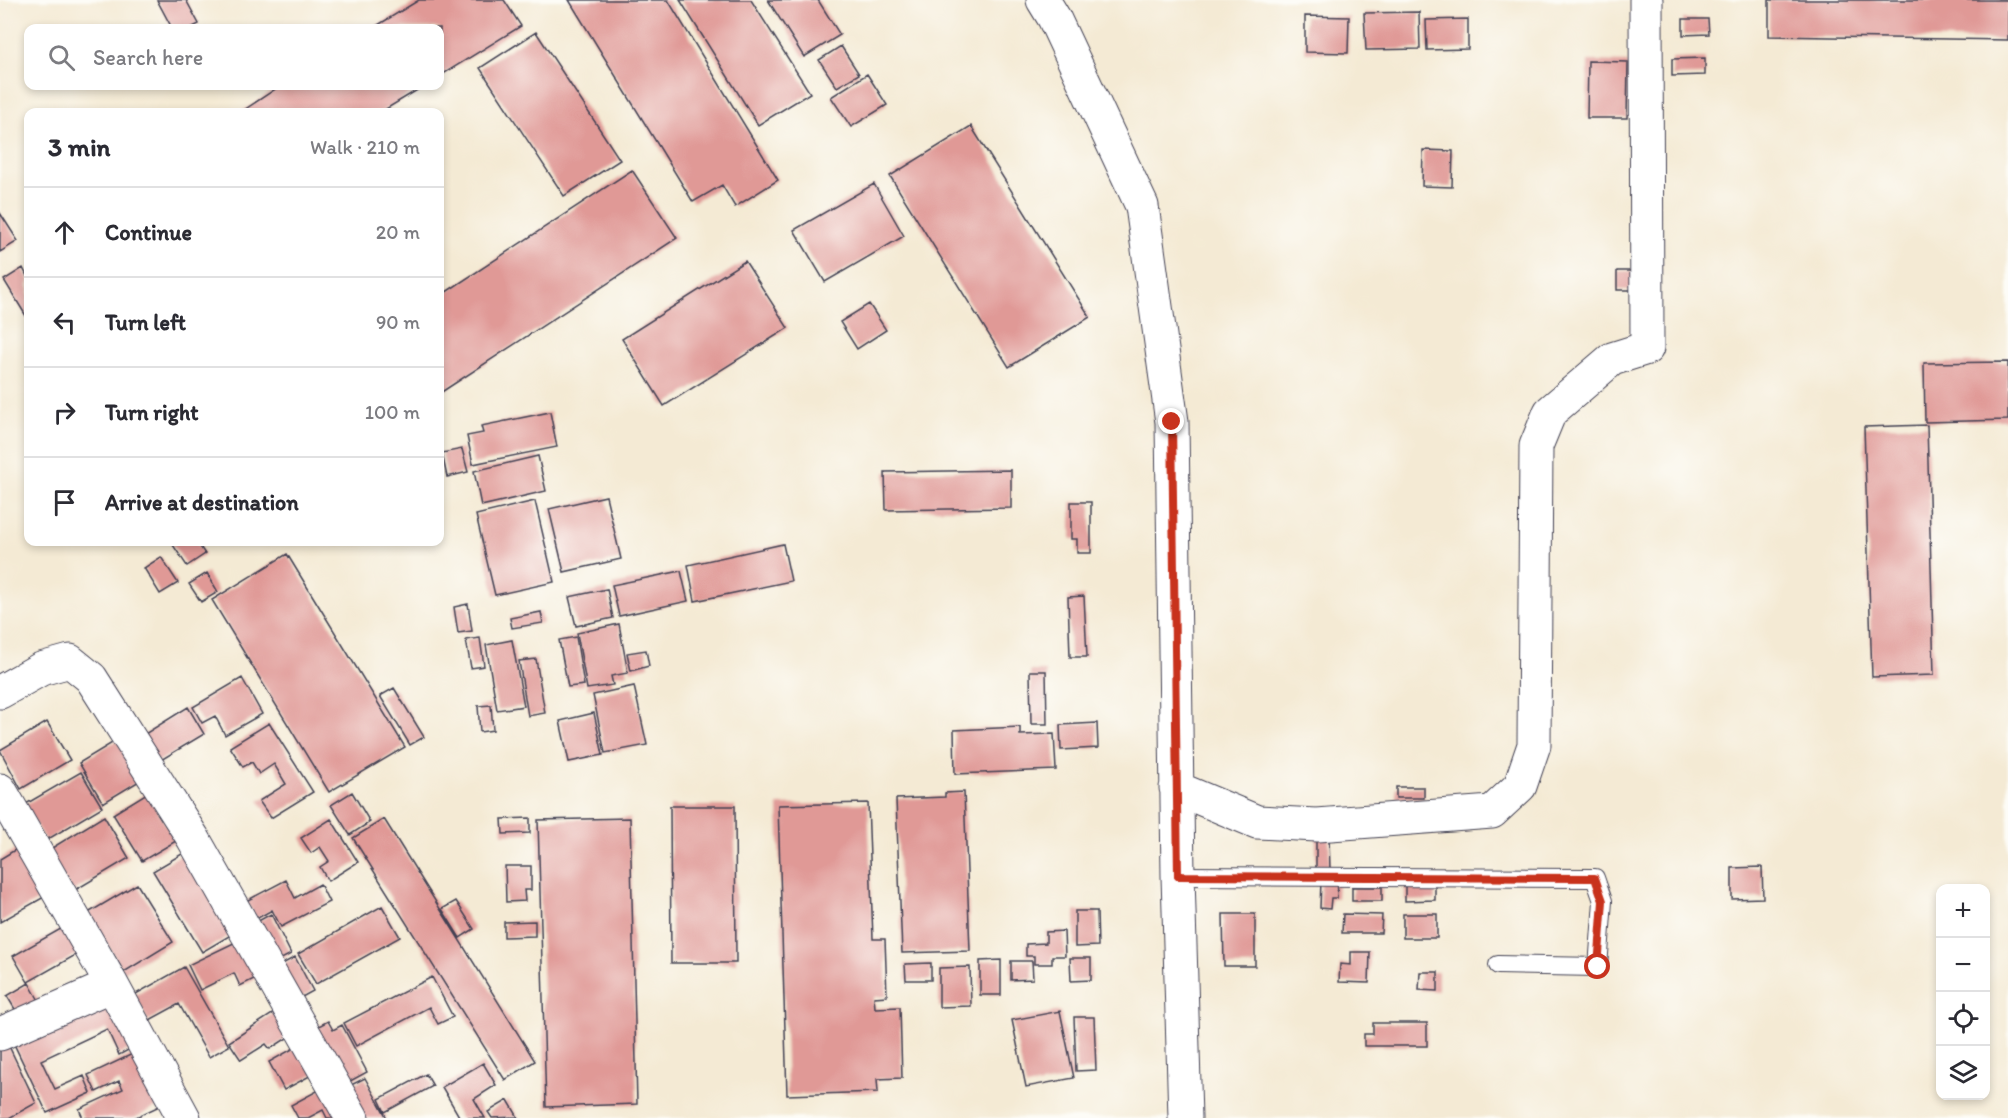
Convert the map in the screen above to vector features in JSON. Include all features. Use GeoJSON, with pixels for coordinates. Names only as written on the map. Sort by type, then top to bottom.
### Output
{"type":"FeatureCollection","features":[{"type":"Feature","properties":{"kind":"street"},"geometry":{"type":"LineString","coordinates":[[1043,0],[1054,18],[1142,206],[1172,422],[1176,788],[1185,1118]]}},
{"type":"Feature","properties":{"kind":"street"},"geometry":{"type":"LineString","coordinates":[[1176,788],[1257,822],[1317,825],[1492,812],[1520,786],[1534,745],[1536,446],[1550,412],[1612,359],[1647,348],[1646,0]]}},
{"type":"Feature","properties":{"kind":"street"},"geometry":{"type":"LineString","coordinates":[[0,692],[41,669],[70,661],[91,678],[193,838],[352,1118]]}},
{"type":"Feature","properties":{"kind":"street"},"geometry":{"type":"LineString","coordinates":[[0,790],[112,985],[184,1118]]}},
{"type":"Feature","properties":{"kind":"street"},"geometry":{"type":"LineString","coordinates":[[0,1034],[112,985]]}},
{"type":"Feature","properties":{"kind":"lane"},"geometry":{"type":"LineString","coordinates":[[1178,876],[1595,878],[1603,901],[1598,967],[1498,965]]}},
{"type":"Feature","properties":{"kind":"building"},"geometry":{"type":"Polygon","coordinates":[[[157,0],[186,0],[199,24],[170,24],[157,0]]]}},
{"type":"Feature","properties":{"kind":"building"},"geometry":{"type":"Polygon","coordinates":[[[419,0],[504,0],[521,26],[444,74],[444,24],[380,24],[419,0]]]}},
{"type":"Feature","properties":{"kind":"building"},"geometry":{"type":"Polygon","coordinates":[[[569,0],[668,0],[778,180],[735,207],[722,185],[693,202],[569,0]]]}},
{"type":"Feature","properties":{"kind":"building"},"geometry":{"type":"Polygon","coordinates":[[[680,0],[751,0],[810,93],[758,125],[680,0]]]}},
{"type":"Feature","properties":{"kind":"building"},"geometry":{"type":"Polygon","coordinates":[[[768,0],[818,0],[840,35],[804,57],[768,0]]]}},
{"type":"Feature","properties":{"kind":"building"},"geometry":{"type":"Polygon","coordinates":[[[1769,0],[2008,0],[2008,40],[1769,36],[1769,0]]]}},
{"type":"Feature","properties":{"kind":"building"},"geometry":{"type":"Polygon","coordinates":[[[1419,12],[1420,49],[1366,50],[1364,13],[1419,12]]]}},
{"type":"Feature","properties":{"kind":"building"},"geometry":{"type":"Polygon","coordinates":[[[1305,16],[1349,17],[1348,53],[1305,52],[1305,16]]]}},
{"type":"Feature","properties":{"kind":"building"},"geometry":{"type":"Polygon","coordinates":[[[1468,19],[1468,49],[1427,50],[1426,20],[1468,19]]]}},
{"type":"Feature","properties":{"kind":"building"},"geometry":{"type":"Polygon","coordinates":[[[1683,19],[1708,19],[1709,34],[1683,35],[1683,19]]]}},
{"type":"Feature","properties":{"kind":"building"},"geometry":{"type":"Polygon","coordinates":[[[536,32],[620,160],[564,196],[480,68],[536,32]]]}},
{"type":"Feature","properties":{"kind":"building"},"geometry":{"type":"Polygon","coordinates":[[[841,46],[859,74],[837,87],[819,60],[841,46]]]}},
{"type":"Feature","properties":{"kind":"building"},"geometry":{"type":"Polygon","coordinates":[[[1705,58],[1705,75],[1672,76],[1672,59],[1705,58]]]}},
{"type":"Feature","properties":{"kind":"building"},"geometry":{"type":"Polygon","coordinates":[[[1588,61],[1628,62],[1627,118],[1587,118],[1588,61]]]}},
{"type":"Feature","properties":{"kind":"building"},"geometry":{"type":"Polygon","coordinates":[[[867,74],[887,105],[851,127],[831,97],[867,74]]]}},
{"type":"Feature","properties":{"kind":"building"},"geometry":{"type":"Polygon","coordinates":[[[274,90],[417,90],[388,108],[247,108],[274,90]]]}},
{"type":"Feature","properties":{"kind":"building"},"geometry":{"type":"Polygon","coordinates":[[[971,126],[1090,317],[1009,367],[890,176],[971,126]]]}},
{"type":"Feature","properties":{"kind":"building"},"geometry":{"type":"Polygon","coordinates":[[[1423,150],[1453,151],[1452,187],[1422,186],[1423,150]]]}},
{"type":"Feature","properties":{"kind":"building"},"geometry":{"type":"Polygon","coordinates":[[[632,170],[677,238],[444,390],[444,293],[632,170]]]}},
{"type":"Feature","properties":{"kind":"building"},"geometry":{"type":"Polygon","coordinates":[[[874,184],[904,236],[825,282],[794,230],[874,184]]]}},
{"type":"Feature","properties":{"kind":"building"},"geometry":{"type":"Polygon","coordinates":[[[0,213],[18,241],[0,252],[0,213]]]}},
{"type":"Feature","properties":{"kind":"building"},"geometry":{"type":"Polygon","coordinates":[[[745,261],[788,328],[664,406],[622,339],[745,261]]]}},
{"type":"Feature","properties":{"kind":"building"},"geometry":{"type":"Polygon","coordinates":[[[23,268],[24,312],[4,280],[23,268]]]}},
{"type":"Feature","properties":{"kind":"building"},"geometry":{"type":"Polygon","coordinates":[[[1617,271],[1636,271],[1636,290],[1617,290],[1617,271]]]}},
{"type":"Feature","properties":{"kind":"building"},"geometry":{"type":"Polygon","coordinates":[[[869,304],[886,330],[857,349],[840,322],[869,304]]]}},
{"type":"Feature","properties":{"kind":"building"},"geometry":{"type":"Polygon","coordinates":[[[2008,362],[2008,420],[1925,422],[1924,363],[2008,362]]]}},
{"type":"Feature","properties":{"kind":"building"},"geometry":{"type":"Polygon","coordinates":[[[550,412],[557,447],[473,464],[467,436],[483,433],[481,426],[550,412]]]}},
{"type":"Feature","properties":{"kind":"building"},"geometry":{"type":"Polygon","coordinates":[[[1927,425],[1934,675],[1872,677],[1864,427],[1927,425]]]}},
{"type":"Feature","properties":{"kind":"building"},"geometry":{"type":"Polygon","coordinates":[[[462,449],[468,472],[447,477],[444,453],[462,449]]]}},
{"type":"Feature","properties":{"kind":"building"},"geometry":{"type":"Polygon","coordinates":[[[538,456],[546,491],[481,506],[474,471],[538,456]]]}},
{"type":"Feature","properties":{"kind":"building"},"geometry":{"type":"Polygon","coordinates":[[[1011,470],[1011,508],[886,510],[885,472],[1011,470]]]}},
{"type":"Feature","properties":{"kind":"building"},"geometry":{"type":"Polygon","coordinates":[[[606,496],[621,559],[564,572],[549,509],[606,496]]]}},
{"type":"Feature","properties":{"kind":"building"},"geometry":{"type":"Polygon","coordinates":[[[535,501],[554,582],[495,595],[476,515],[535,501]]]}},
{"type":"Feature","properties":{"kind":"building"},"geometry":{"type":"Polygon","coordinates":[[[1071,502],[1091,502],[1091,553],[1077,553],[1077,539],[1071,539],[1071,502]]]}},
{"type":"Feature","properties":{"kind":"building"},"geometry":{"type":"Polygon","coordinates":[[[783,544],[791,581],[695,601],[688,565],[783,544]]]}},
{"type":"Feature","properties":{"kind":"building"},"geometry":{"type":"Polygon","coordinates":[[[174,546],[200,546],[205,554],[187,566],[174,546]]]}},
{"type":"Feature","properties":{"kind":"building"},"geometry":{"type":"Polygon","coordinates":[[[287,554],[405,747],[329,792],[212,600],[287,554]]]}},
{"type":"Feature","properties":{"kind":"building"},"geometry":{"type":"Polygon","coordinates":[[[161,557],[178,583],[160,594],[144,568],[161,557]]]}},
{"type":"Feature","properties":{"kind":"building"},"geometry":{"type":"Polygon","coordinates":[[[681,571],[688,601],[619,616],[612,585],[681,571]]]}},
{"type":"Feature","properties":{"kind":"building"},"geometry":{"type":"Polygon","coordinates":[[[207,573],[218,592],[201,602],[189,584],[207,573]]]}},
{"type":"Feature","properties":{"kind":"building"},"geometry":{"type":"Polygon","coordinates":[[[607,589],[613,618],[576,626],[569,597],[607,589]]]}},
{"type":"Feature","properties":{"kind":"building"},"geometry":{"type":"Polygon","coordinates":[[[1084,596],[1087,657],[1070,657],[1068,597],[1084,596]]]}},
{"type":"Feature","properties":{"kind":"building"},"geometry":{"type":"Polygon","coordinates":[[[468,604],[472,631],[458,633],[454,607],[468,604]]]}},
{"type":"Feature","properties":{"kind":"building"},"geometry":{"type":"Polygon","coordinates":[[[541,612],[543,623],[512,628],[510,618],[541,612]]]}},
{"type":"Feature","properties":{"kind":"building"},"geometry":{"type":"Polygon","coordinates":[[[619,624],[628,673],[611,676],[613,685],[587,689],[577,633],[619,624]]]}},
{"type":"Feature","properties":{"kind":"building"},"geometry":{"type":"Polygon","coordinates":[[[576,637],[584,685],[568,687],[559,640],[576,637]]]}},
{"type":"Feature","properties":{"kind":"building"},"geometry":{"type":"Polygon","coordinates":[[[480,638],[484,666],[471,668],[466,640],[480,638]]]}},
{"type":"Feature","properties":{"kind":"building"},"geometry":{"type":"Polygon","coordinates":[[[512,640],[524,706],[497,710],[486,645],[512,640]]]}},
{"type":"Feature","properties":{"kind":"building"},"geometry":{"type":"Polygon","coordinates":[[[646,650],[649,666],[631,671],[627,653],[646,650]]]}},
{"type":"Feature","properties":{"kind":"building"},"geometry":{"type":"Polygon","coordinates":[[[536,659],[545,713],[528,716],[519,661],[536,659]]]}},
{"type":"Feature","properties":{"kind":"building"},"geometry":{"type":"Polygon","coordinates":[[[1030,671],[1046,671],[1047,724],[1031,724],[1030,671]]]}},
{"type":"Feature","properties":{"kind":"building"},"geometry":{"type":"Polygon","coordinates":[[[242,678],[262,714],[225,735],[215,716],[202,723],[193,707],[242,678]]]}},
{"type":"Feature","properties":{"kind":"building"},"geometry":{"type":"Polygon","coordinates":[[[634,686],[647,745],[605,753],[593,695],[634,686]]]}},
{"type":"Feature","properties":{"kind":"building"},"geometry":{"type":"Polygon","coordinates":[[[394,688],[424,737],[410,745],[380,696],[394,688]]]}},
{"type":"Feature","properties":{"kind":"building"},"geometry":{"type":"Polygon","coordinates":[[[491,705],[493,730],[480,732],[478,706],[491,705]]]}},
{"type":"Feature","properties":{"kind":"building"},"geometry":{"type":"Polygon","coordinates":[[[188,707],[204,734],[156,763],[140,737],[188,707]]]}},
{"type":"Feature","properties":{"kind":"building"},"geometry":{"type":"Polygon","coordinates":[[[594,713],[603,755],[569,762],[560,721],[594,713]]]}},
{"type":"Feature","properties":{"kind":"building"},"geometry":{"type":"Polygon","coordinates":[[[47,722],[70,760],[21,789],[0,750],[47,722]]]}},
{"type":"Feature","properties":{"kind":"building"},"geometry":{"type":"Polygon","coordinates":[[[269,723],[313,792],[271,818],[259,801],[286,784],[274,764],[259,774],[252,762],[243,767],[230,747],[269,723]]]}},
{"type":"Feature","properties":{"kind":"building"},"geometry":{"type":"Polygon","coordinates":[[[1097,723],[1098,748],[1061,750],[1060,725],[1097,723]]]}},
{"type":"Feature","properties":{"kind":"building"},"geometry":{"type":"Polygon","coordinates":[[[1020,727],[1020,735],[1054,734],[1056,770],[955,774],[954,730],[1020,727]]]}},
{"type":"Feature","properties":{"kind":"building"},"geometry":{"type":"Polygon","coordinates":[[[117,740],[141,780],[103,803],[79,763],[117,740]]]}},
{"type":"Feature","properties":{"kind":"building"},"geometry":{"type":"Polygon","coordinates":[[[81,772],[102,807],[45,841],[24,805],[81,772]]]}},
{"type":"Feature","properties":{"kind":"building"},"geometry":{"type":"Polygon","coordinates":[[[1396,787],[1424,787],[1424,798],[1396,798],[1396,787]]]}},
{"type":"Feature","properties":{"kind":"building"},"geometry":{"type":"Polygon","coordinates":[[[352,792],[370,822],[350,835],[331,805],[352,792]]]}},
{"type":"Feature","properties":{"kind":"building"},"geometry":{"type":"Polygon","coordinates":[[[964,792],[970,951],[902,953],[896,799],[945,797],[945,793],[964,792]]]}},
{"type":"Feature","properties":{"kind":"building"},"geometry":{"type":"Polygon","coordinates":[[[147,793],[176,841],[142,861],[113,814],[147,793]]]}},
{"type":"Feature","properties":{"kind":"building"},"geometry":{"type":"Polygon","coordinates":[[[868,803],[873,939],[885,939],[887,996],[874,997],[875,1008],[900,1007],[902,1078],[877,1079],[878,1092],[787,1095],[778,805],[868,803]]]}},
{"type":"Feature","properties":{"kind":"building"},"geometry":{"type":"Polygon","coordinates":[[[670,806],[735,806],[736,963],[671,963],[670,806]]]}},
{"type":"Feature","properties":{"kind":"building"},"geometry":{"type":"Polygon","coordinates":[[[104,816],[129,858],[72,892],[47,851],[104,816]]]}},
{"type":"Feature","properties":{"kind":"building"},"geometry":{"type":"Polygon","coordinates":[[[530,818],[530,833],[503,834],[502,819],[530,818]]]}},
{"type":"Feature","properties":{"kind":"building"},"geometry":{"type":"Polygon","coordinates":[[[630,818],[637,1104],[546,1107],[538,820],[630,818]]]}},
{"type":"Feature","properties":{"kind":"building"},"geometry":{"type":"Polygon","coordinates":[[[331,819],[358,862],[328,881],[320,867],[329,861],[320,847],[311,853],[301,838],[331,819]]]}},
{"type":"Feature","properties":{"kind":"building"},"geometry":{"type":"Polygon","coordinates":[[[384,819],[535,1061],[505,1080],[353,838],[384,819]]]}},
{"type":"Feature","properties":{"kind":"building"},"geometry":{"type":"Polygon","coordinates":[[[1316,835],[1329,835],[1330,870],[1316,870],[1316,835]]]}},
{"type":"Feature","properties":{"kind":"building"},"geometry":{"type":"Polygon","coordinates":[[[18,848],[46,896],[0,922],[0,859],[18,848]]]}},
{"type":"Feature","properties":{"kind":"building"},"geometry":{"type":"Polygon","coordinates":[[[187,851],[236,932],[202,952],[153,871],[187,851]]]}},
{"type":"Feature","properties":{"kind":"building"},"geometry":{"type":"Polygon","coordinates":[[[505,866],[531,866],[531,890],[524,890],[525,901],[506,902],[505,866]]]}},
{"type":"Feature","properties":{"kind":"building"},"geometry":{"type":"Polygon","coordinates":[[[1762,867],[1763,898],[1732,899],[1732,868],[1762,867]]]}},
{"type":"Feature","properties":{"kind":"building"},"geometry":{"type":"Polygon","coordinates":[[[286,880],[295,898],[320,884],[329,902],[281,927],[272,910],[256,919],[246,901],[286,880]]]}},
{"type":"Feature","properties":{"kind":"building"},"geometry":{"type":"Polygon","coordinates":[[[1321,880],[1338,881],[1337,898],[1331,898],[1330,909],[1320,908],[1321,880]]]}},
{"type":"Feature","properties":{"kind":"building"},"geometry":{"type":"Polygon","coordinates":[[[137,884],[173,942],[124,972],[88,913],[137,884]]]}},
{"type":"Feature","properties":{"kind":"building"},"geometry":{"type":"Polygon","coordinates":[[[1405,884],[1435,884],[1435,900],[1405,901],[1405,884]]]}},
{"type":"Feature","properties":{"kind":"building"},"geometry":{"type":"Polygon","coordinates":[[[1352,887],[1382,887],[1382,901],[1352,901],[1352,887]]]}},
{"type":"Feature","properties":{"kind":"building"},"geometry":{"type":"Polygon","coordinates":[[[456,901],[474,929],[460,938],[442,909],[456,901]]]}},
{"type":"Feature","properties":{"kind":"building"},"geometry":{"type":"Polygon","coordinates":[[[382,906],[400,937],[316,984],[298,954],[382,906]]]}},
{"type":"Feature","properties":{"kind":"building"},"geometry":{"type":"Polygon","coordinates":[[[1075,911],[1097,911],[1098,946],[1075,947],[1075,911]]]}},
{"type":"Feature","properties":{"kind":"building"},"geometry":{"type":"Polygon","coordinates":[[[271,914],[291,954],[272,964],[251,925],[271,914]]]}},
{"type":"Feature","properties":{"kind":"building"},"geometry":{"type":"Polygon","coordinates":[[[1223,914],[1255,914],[1255,966],[1224,966],[1223,914]]]}},
{"type":"Feature","properties":{"kind":"building"},"geometry":{"type":"Polygon","coordinates":[[[1343,914],[1382,915],[1381,933],[1342,933],[1343,914]]]}},
{"type":"Feature","properties":{"kind":"building"},"geometry":{"type":"Polygon","coordinates":[[[1403,914],[1437,914],[1437,938],[1403,938],[1403,914]]]}},
{"type":"Feature","properties":{"kind":"building"},"geometry":{"type":"Polygon","coordinates":[[[535,921],[535,936],[504,937],[504,922],[535,921]]]}},
{"type":"Feature","properties":{"kind":"building"},"geometry":{"type":"Polygon","coordinates":[[[66,926],[81,952],[28,982],[13,956],[66,926]]]}},
{"type":"Feature","properties":{"kind":"building"},"geometry":{"type":"Polygon","coordinates":[[[1064,931],[1065,956],[1052,956],[1052,964],[1034,964],[1034,956],[1026,956],[1026,944],[1046,943],[1046,932],[1064,931]]]}},
{"type":"Feature","properties":{"kind":"building"},"geometry":{"type":"Polygon","coordinates":[[[242,939],[260,976],[240,986],[234,973],[200,990],[188,965],[242,939]]]}},
{"type":"Feature","properties":{"kind":"building"},"geometry":{"type":"Polygon","coordinates":[[[1351,952],[1370,952],[1369,983],[1339,982],[1340,964],[1351,965],[1351,952]]]}},
{"type":"Feature","properties":{"kind":"building"},"geometry":{"type":"Polygon","coordinates":[[[295,957],[313,991],[293,1002],[275,968],[295,957]]]}},
{"type":"Feature","properties":{"kind":"building"},"geometry":{"type":"Polygon","coordinates":[[[1070,958],[1091,958],[1091,980],[1071,981],[1070,958]]]}},
{"type":"Feature","properties":{"kind":"building"},"geometry":{"type":"Polygon","coordinates":[[[1001,960],[1001,995],[980,995],[980,961],[1001,960]]]}},
{"type":"Feature","properties":{"kind":"building"},"geometry":{"type":"Polygon","coordinates":[[[1011,961],[1032,961],[1033,979],[1011,980],[1011,961]]]}},
{"type":"Feature","properties":{"kind":"building"},"geometry":{"type":"Polygon","coordinates":[[[931,963],[931,980],[906,980],[905,964],[931,963]]]}},
{"type":"Feature","properties":{"kind":"building"},"geometry":{"type":"Polygon","coordinates":[[[184,967],[229,1046],[209,1057],[179,1004],[148,1021],[134,995],[184,967]]]}},
{"type":"Feature","properties":{"kind":"building"},"geometry":{"type":"Polygon","coordinates":[[[970,967],[971,1006],[939,1007],[939,968],[970,967]]]}},
{"type":"Feature","properties":{"kind":"building"},"geometry":{"type":"Polygon","coordinates":[[[1420,972],[1438,972],[1438,991],[1419,990],[1420,972]]]}},
{"type":"Feature","properties":{"kind":"building"},"geometry":{"type":"Polygon","coordinates":[[[432,977],[453,1017],[438,1024],[429,1007],[356,1046],[344,1023],[432,977]]]}},
{"type":"Feature","properties":{"kind":"building"},"geometry":{"type":"Polygon","coordinates":[[[29,983],[41,1004],[19,1016],[7,996],[29,983]]]}},
{"type":"Feature","properties":{"kind":"building"},"geometry":{"type":"Polygon","coordinates":[[[112,999],[134,1047],[119,1055],[107,1029],[41,1060],[55,1089],[84,1076],[91,1093],[47,1113],[14,1044],[112,999]]]}},
{"type":"Feature","properties":{"kind":"building"},"geometry":{"type":"Polygon","coordinates":[[[280,1009],[295,1033],[270,1049],[266,1044],[241,1060],[229,1042],[280,1009]]]}},
{"type":"Feature","properties":{"kind":"building"},"geometry":{"type":"Polygon","coordinates":[[[1060,1011],[1074,1078],[1026,1087],[1012,1020],[1060,1011]]]}},
{"type":"Feature","properties":{"kind":"building"},"geometry":{"type":"Polygon","coordinates":[[[1074,1017],[1094,1017],[1096,1070],[1076,1071],[1074,1017]]]}},
{"type":"Feature","properties":{"kind":"building"},"geometry":{"type":"Polygon","coordinates":[[[328,1021],[333,1030],[342,1025],[367,1072],[343,1085],[313,1029],[328,1021]]]}},
{"type":"Feature","properties":{"kind":"building"},"geometry":{"type":"Polygon","coordinates":[[[1373,1023],[1427,1023],[1427,1046],[1364,1046],[1364,1034],[1373,1034],[1373,1023]]]}},
{"type":"Feature","properties":{"kind":"building"},"geometry":{"type":"Polygon","coordinates":[[[303,1043],[319,1071],[284,1090],[269,1062],[303,1043]]]}},
{"type":"Feature","properties":{"kind":"building"},"geometry":{"type":"Polygon","coordinates":[[[8,1044],[36,1103],[9,1118],[0,1118],[0,1048],[8,1044]]]}},
{"type":"Feature","properties":{"kind":"building"},"geometry":{"type":"Polygon","coordinates":[[[141,1050],[166,1103],[134,1118],[83,1118],[79,1109],[123,1089],[119,1081],[96,1092],[88,1075],[141,1050]]]}},
{"type":"Feature","properties":{"kind":"building"},"geometry":{"type":"Polygon","coordinates":[[[483,1063],[496,1085],[474,1099],[485,1118],[460,1118],[442,1087],[483,1063]]]}},
{"type":"Feature","properties":{"kind":"building"},"geometry":{"type":"Polygon","coordinates":[[[426,1074],[433,1086],[385,1112],[379,1099],[426,1074]]]}},
{"type":"Feature","properties":{"kind":"building"},"geometry":{"type":"Polygon","coordinates":[[[365,1078],[387,1118],[359,1118],[343,1089],[365,1078]]]}},
{"type":"Feature","properties":{"kind":"building"},"geometry":{"type":"Polygon","coordinates":[[[330,1084],[348,1118],[327,1118],[323,1110],[308,1118],[298,1118],[291,1105],[330,1084]]]}},
{"type":"Feature","properties":{"kind":"building"},"geometry":{"type":"Polygon","coordinates":[[[508,1100],[518,1117],[492,1118],[488,1112],[508,1100]]]}},
{"type":"Feature","properties":{"kind":"route"},"geometry":{"type":"LineString","coordinates":[[1172,422],[1178,876],[1595,878],[1603,901],[1598,967]]}}]}
